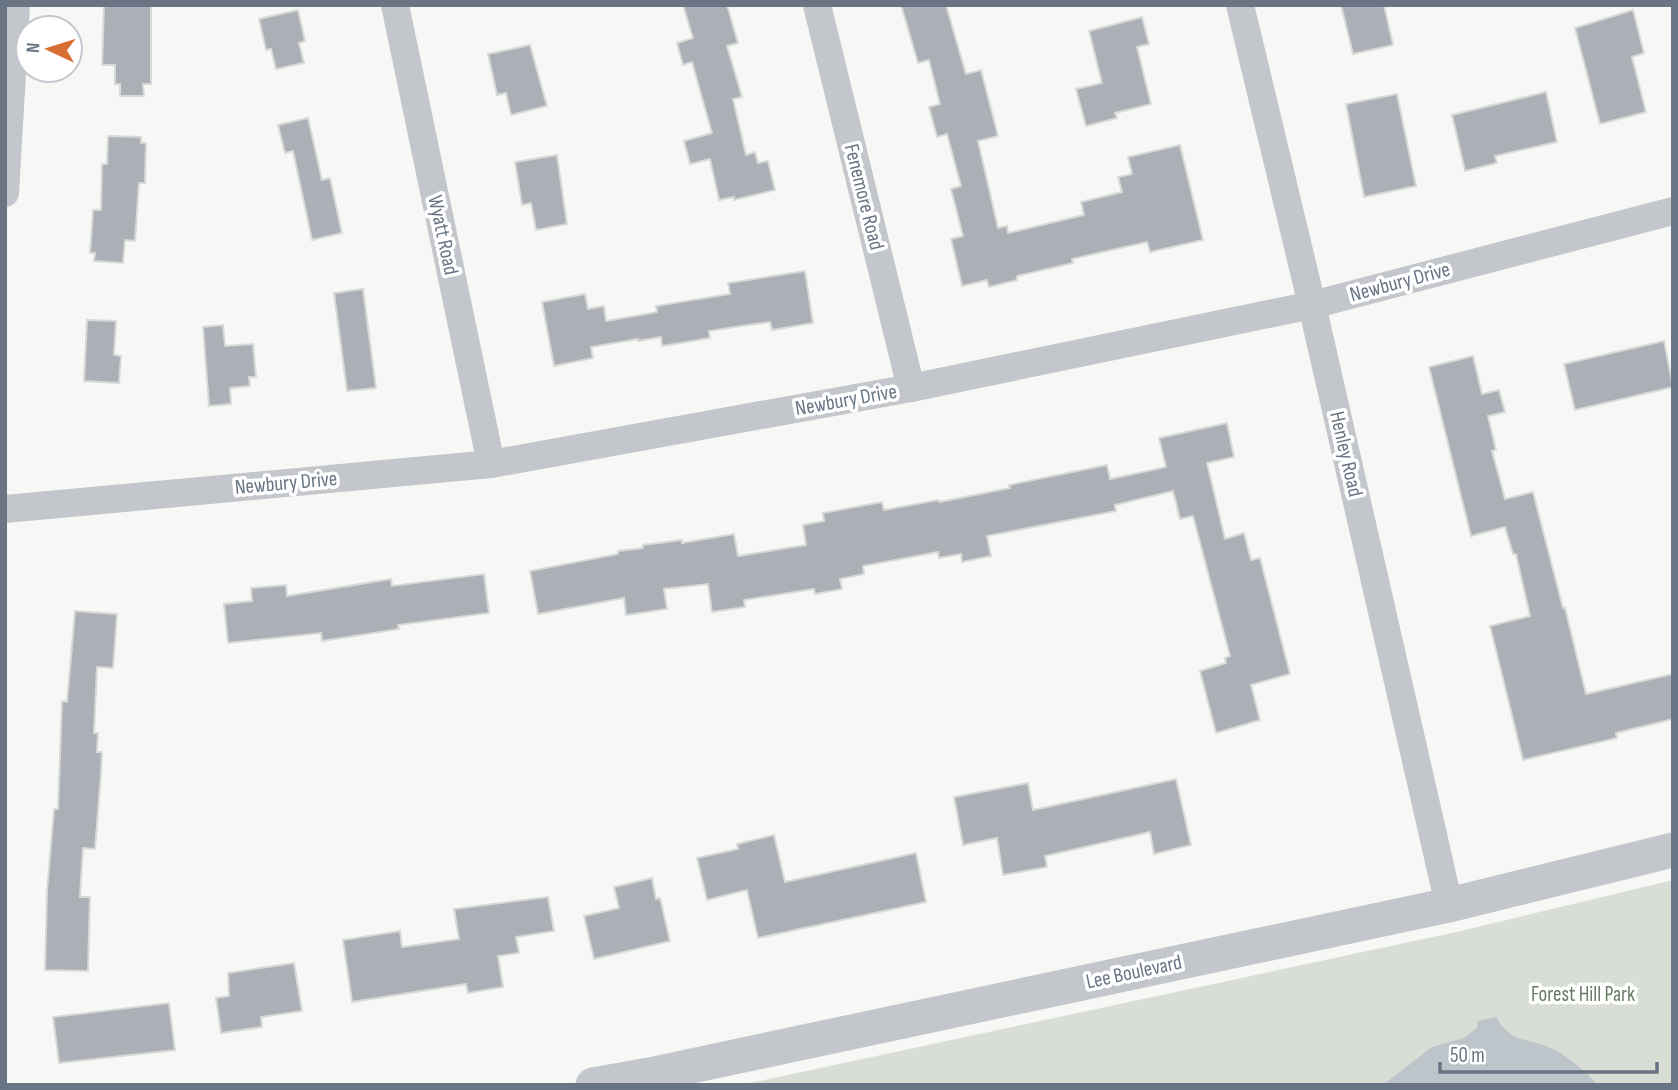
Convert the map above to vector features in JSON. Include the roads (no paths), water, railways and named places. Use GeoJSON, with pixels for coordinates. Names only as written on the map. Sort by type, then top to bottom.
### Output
{"type":"FeatureCollection","features":[{"type":"Feature","properties":{"kind":"street"},"geometry":{"type":"LineString","coordinates":[[5,193],[16,5]]}},
{"type":"Feature","properties":{"kind":"street","name":"Wyatt Road"},"geometry":{"type":"LineString","coordinates":[[394,5],[491,464]]}},
{"type":"Feature","properties":{"kind":"street","name":"Fenemore Road"},"geometry":{"type":"LineString","coordinates":[[817,5],[911,388]]}},
{"type":"Feature","properties":{"kind":"street","name":"Henley Road"},"geometry":{"type":"LineString","coordinates":[[1240,5],[1312,305],[1449,905]]}},
{"type":"Feature","properties":{"kind":"street","name":"Newbury Drive"},"geometry":{"type":"LineString","coordinates":[[5,509],[491,464],[911,388],[1312,305],[1673,211]]}},
{"type":"Feature","properties":{"kind":"street","name":"Lee Boulevard"},"geometry":{"type":"LineString","coordinates":[[593,1085],[1449,905],[1673,850]]}},
{"type":"Feature","properties":{"kind":"park label","name":"Forest Hill Park"},"geometry":{"type":"Point","coordinates":[1583,994]}}]}
